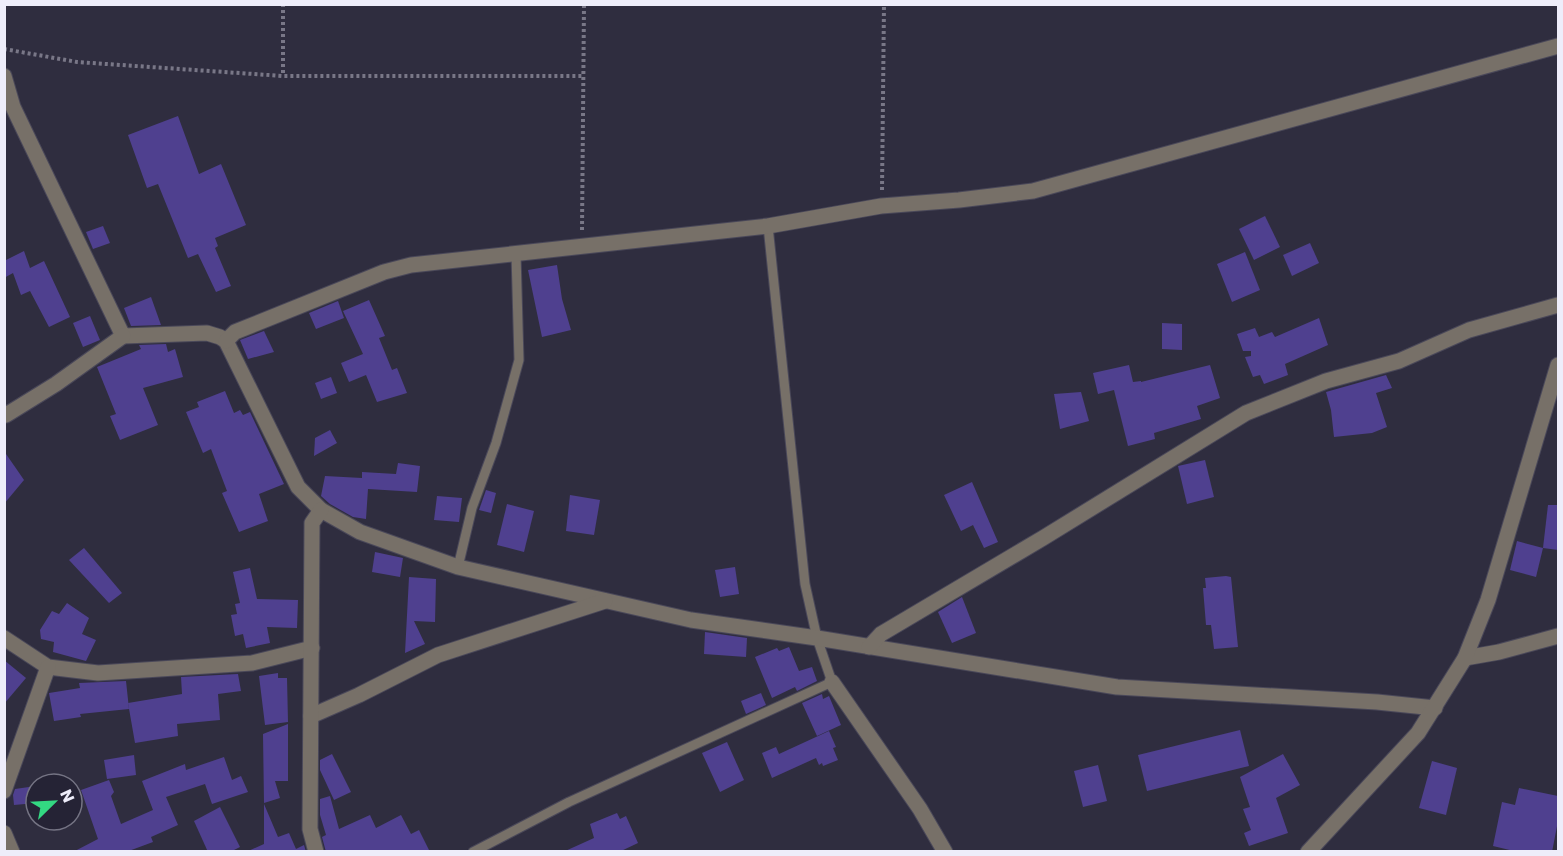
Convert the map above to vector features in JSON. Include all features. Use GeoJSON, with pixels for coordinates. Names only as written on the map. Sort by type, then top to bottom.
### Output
{"type":"FeatureCollection","features":[{"type":"Feature","properties":{"kind":"street"},"geometry":{"type":"LineString","coordinates":[[226,341],[235,332],[384,272],[411,265],[768,226],[881,206],[1033,191],[1558,46]]}},
{"type":"Feature","properties":{"kind":"street"},"geometry":{"type":"LineString","coordinates":[[4,76],[13,106],[123,336]]}},
{"type":"Feature","properties":{"kind":"street"},"geometry":{"type":"LineString","coordinates":[[869,647],[881,634],[1246,413],[1326,381],[1400,361],[1469,330],[1558,304]]}},
{"type":"Feature","properties":{"kind":"street"},"geometry":{"type":"LineString","coordinates":[[4,413],[6,415],[33,399],[123,336],[207,333],[226,341],[298,487],[321,510],[360,532],[458,567],[692,620],[1117,687],[1377,702],[1435,708]]}},
{"type":"Feature","properties":{"kind":"street"},"geometry":{"type":"LineString","coordinates":[[1308,852],[1418,733],[1465,658],[1488,600],[1558,364]]}},
{"type":"Feature","properties":{"kind":"street"},"geometry":{"type":"LineString","coordinates":[[316,852],[310,829],[312,524],[321,510]]}},
{"type":"Feature","properties":{"kind":"street"},"geometry":{"type":"LineString","coordinates":[[311,716],[359,695],[438,655],[605,601]]}},
{"type":"Feature","properties":{"kind":"street"},"geometry":{"type":"LineString","coordinates":[[1465,658],[1499,652],[1558,636]]}},
{"type":"Feature","properties":{"kind":"street"},"geometry":{"type":"LineString","coordinates":[[4,638],[48,667],[98,673],[252,663],[312,648]]}},
{"type":"Feature","properties":{"kind":"street"},"geometry":{"type":"LineString","coordinates":[[4,791],[48,667]]}},
{"type":"Feature","properties":{"kind":"street"},"geometry":{"type":"LineString","coordinates":[[832,682],[920,809],[945,852]]}},
{"type":"Feature","properties":{"kind":"street"},"geometry":{"type":"LineString","coordinates":[[4,833],[12,852]]}},
{"type":"Feature","properties":{"kind":"lane"},"geometry":{"type":"LineString","coordinates":[[473,852],[569,802],[832,682],[817,638],[805,584],[768,226]]}},
{"type":"Feature","properties":{"kind":"lane"},"geometry":{"type":"LineString","coordinates":[[458,567],[472,508],[496,443],[519,360],[516,254]]}},
{"type":"Feature","properties":{"kind":"path"},"geometry":{"type":"LineString","coordinates":[[283,4],[283,76]]}},
{"type":"Feature","properties":{"kind":"path"},"geometry":{"type":"LineString","coordinates":[[582,246],[585,4]]}},
{"type":"Feature","properties":{"kind":"path"},"geometry":{"type":"LineString","coordinates":[[881,206],[884,4]]}},
{"type":"Feature","properties":{"kind":"path"},"geometry":{"type":"LineString","coordinates":[[4,49],[77,62],[283,76],[584,76]]}},
{"type":"Feature","properties":{"kind":"building"},"geometry":{"type":"Polygon","coordinates":[[[178,116],[199,174],[221,164],[246,225],[215,238],[218,246],[215,248],[231,286],[216,292],[198,254],[188,258],[158,184],[147,188],[128,135],[178,116]]]}},
{"type":"Feature","properties":{"kind":"building"},"geometry":{"type":"Polygon","coordinates":[[[1265,216],[1280,247],[1254,260],[1239,229],[1265,216]]]}},
{"type":"Feature","properties":{"kind":"building"},"geometry":{"type":"Polygon","coordinates":[[[103,226],[110,243],[93,249],[86,232],[103,226]]]}},
{"type":"Feature","properties":{"kind":"building"},"geometry":{"type":"Polygon","coordinates":[[[1310,243],[1319,263],[1292,276],[1283,255],[1310,243]]]}},
{"type":"Feature","properties":{"kind":"building"},"geometry":{"type":"Polygon","coordinates":[[[24,251],[30,268],[44,261],[70,317],[49,327],[30,291],[21,295],[13,273],[4,278],[4,261],[24,251]]]}},
{"type":"Feature","properties":{"kind":"building"},"geometry":{"type":"Polygon","coordinates":[[[1245,252],[1260,290],[1232,302],[1217,264],[1245,252]]]}},
{"type":"Feature","properties":{"kind":"building"},"geometry":{"type":"Polygon","coordinates":[[[557,265],[562,299],[571,330],[542,337],[528,270],[557,265]]]}},
{"type":"Feature","properties":{"kind":"building"},"geometry":{"type":"Polygon","coordinates":[[[151,297],[161,325],[131,326],[124,308],[151,297]]]}},
{"type":"Feature","properties":{"kind":"building"},"geometry":{"type":"Polygon","coordinates":[[[369,300],[385,336],[379,338],[392,370],[397,368],[407,393],[377,402],[366,375],[349,382],[341,363],[363,354],[343,311],[369,300]]]}},
{"type":"Feature","properties":{"kind":"building"},"geometry":{"type":"Polygon","coordinates":[[[338,301],[344,318],[316,329],[309,313],[338,301]]]}},
{"type":"Feature","properties":{"kind":"building"},"geometry":{"type":"Polygon","coordinates":[[[90,316],[100,340],[83,347],[73,323],[90,316]]]}},
{"type":"Feature","properties":{"kind":"building"},"geometry":{"type":"Polygon","coordinates":[[[1319,318],[1328,345],[1285,364],[1288,375],[1264,384],[1260,375],[1253,377],[1245,357],[1251,356],[1251,351],[1243,351],[1237,334],[1255,328],[1259,337],[1272,332],[1275,337],[1319,318]]]}},
{"type":"Feature","properties":{"kind":"building"},"geometry":{"type":"Polygon","coordinates":[[[1162,323],[1182,324],[1182,350],[1162,349],[1162,323]]]}},
{"type":"Feature","properties":{"kind":"building"},"geometry":{"type":"Polygon","coordinates":[[[264,331],[274,352],[248,359],[240,340],[264,331]]]}},
{"type":"Feature","properties":{"kind":"building"},"geometry":{"type":"Polygon","coordinates":[[[166,344],[168,352],[175,349],[183,377],[143,388],[158,425],[120,440],[110,416],[116,414],[97,367],[141,349],[139,345],[166,344]]]}},
{"type":"Feature","properties":{"kind":"building"},"geometry":{"type":"Polygon","coordinates":[[[1129,365],[1133,382],[1141,382],[1210,365],[1220,398],[1197,406],[1201,419],[1154,433],[1155,439],[1128,446],[1114,390],[1098,394],[1093,373],[1129,365]]]}},
{"type":"Feature","properties":{"kind":"building"},"geometry":{"type":"Polygon","coordinates":[[[1386,375],[1392,388],[1376,393],[1387,427],[1372,433],[1334,437],[1326,392],[1386,375]]]}},
{"type":"Feature","properties":{"kind":"building"},"geometry":{"type":"Polygon","coordinates":[[[331,377],[337,393],[321,399],[315,383],[331,377]]]}},
{"type":"Feature","properties":{"kind":"building"},"geometry":{"type":"Polygon","coordinates":[[[225,391],[234,413],[240,410],[243,415],[250,412],[284,484],[259,494],[268,521],[239,532],[222,493],[227,491],[211,449],[203,453],[186,412],[199,407],[197,402],[225,391]]]}},
{"type":"Feature","properties":{"kind":"building"},"geometry":{"type":"Polygon","coordinates":[[[1081,392],[1089,421],[1060,429],[1054,394],[1081,392]]]}},
{"type":"Feature","properties":{"kind":"building"},"geometry":{"type":"Polygon","coordinates":[[[330,430],[337,443],[314,456],[315,438],[330,430]]]}},
{"type":"Feature","properties":{"kind":"building"},"geometry":{"type":"Polygon","coordinates":[[[4,451],[24,480],[4,504],[4,451]]]}},
{"type":"Feature","properties":{"kind":"building"},"geometry":{"type":"Polygon","coordinates":[[[1205,460],[1214,497],[1187,504],[1178,466],[1205,460]]]}},
{"type":"Feature","properties":{"kind":"building"},"geometry":{"type":"Polygon","coordinates":[[[398,463],[420,466],[417,492],[368,489],[366,519],[353,517],[321,496],[325,476],[362,478],[362,472],[396,474],[398,463]]]}},
{"type":"Feature","properties":{"kind":"building"},"geometry":{"type":"Polygon","coordinates":[[[972,482],[998,542],[984,548],[973,525],[961,531],[944,495],[972,482]]]}},
{"type":"Feature","properties":{"kind":"building"},"geometry":{"type":"Polygon","coordinates":[[[486,490],[496,493],[491,513],[479,510],[486,490]]]}},
{"type":"Feature","properties":{"kind":"building"},"geometry":{"type":"Polygon","coordinates":[[[570,495],[600,500],[594,535],[566,531],[570,495]]]}},
{"type":"Feature","properties":{"kind":"building"},"geometry":{"type":"Polygon","coordinates":[[[437,496],[462,498],[459,522],[434,520],[437,496]]]}},
{"type":"Feature","properties":{"kind":"building"},"geometry":{"type":"Polygon","coordinates":[[[507,504],[534,511],[524,552],[497,545],[507,504]]]}},
{"type":"Feature","properties":{"kind":"building"},"geometry":{"type":"Polygon","coordinates":[[[1548,505],[1558,505],[1558,550],[1543,548],[1548,505]]]}},
{"type":"Feature","properties":{"kind":"building"},"geometry":{"type":"Polygon","coordinates":[[[1517,541],[1543,548],[1536,577],[1510,570],[1517,541]]]}},
{"type":"Feature","properties":{"kind":"building"},"geometry":{"type":"Polygon","coordinates":[[[84,548],[122,593],[109,603],[69,560],[84,548]]]}},
{"type":"Feature","properties":{"kind":"building"},"geometry":{"type":"Polygon","coordinates":[[[375,552],[403,558],[400,577],[372,572],[375,552]]]}},
{"type":"Feature","properties":{"kind":"building"},"geometry":{"type":"Polygon","coordinates":[[[735,567],[739,594],[720,597],[715,570],[735,567]]]}},
{"type":"Feature","properties":{"kind":"building"},"geometry":{"type":"Polygon","coordinates":[[[250,568],[257,599],[298,600],[297,628],[267,627],[270,643],[246,648],[243,634],[235,636],[231,615],[237,614],[235,604],[240,603],[233,572],[250,568]]]}},
{"type":"Feature","properties":{"kind":"building"},"geometry":{"type":"Polygon","coordinates":[[[409,577],[436,579],[435,622],[414,621],[425,644],[405,653],[409,577]]]}},
{"type":"Feature","properties":{"kind":"building"},"geometry":{"type":"Polygon","coordinates":[[[1231,577],[1238,647],[1214,649],[1211,625],[1206,625],[1203,588],[1206,588],[1205,578],[1231,577]]]}},
{"type":"Feature","properties":{"kind":"building"},"geometry":{"type":"Polygon","coordinates":[[[962,597],[976,633],[952,643],[938,612],[962,597]]]}},
{"type":"Feature","properties":{"kind":"building"},"geometry":{"type":"Polygon","coordinates":[[[67,603],[89,618],[82,634],[96,640],[86,661],[53,652],[54,642],[41,639],[40,630],[52,611],[59,614],[67,603]]]}},
{"type":"Feature","properties":{"kind":"building"},"geometry":{"type":"Polygon","coordinates":[[[705,632],[747,638],[746,657],[704,654],[705,632]]]}},
{"type":"Feature","properties":{"kind":"building"},"geometry":{"type":"Polygon","coordinates":[[[789,647],[799,671],[812,667],[817,681],[797,691],[795,687],[772,698],[755,657],[777,648],[779,651],[789,647]]]}},
{"type":"Feature","properties":{"kind":"building"},"geometry":{"type":"Polygon","coordinates":[[[4,660],[26,678],[4,704],[4,660]]]}},
{"type":"Feature","properties":{"kind":"building"},"geometry":{"type":"Polygon","coordinates":[[[278,673],[278,678],[287,678],[288,722],[265,725],[259,676],[278,673]]]}},
{"type":"Feature","properties":{"kind":"building"},"geometry":{"type":"Polygon","coordinates":[[[238,674],[241,691],[218,694],[220,720],[177,724],[178,736],[135,743],[128,703],[182,694],[181,677],[238,674]]]}},
{"type":"Feature","properties":{"kind":"building"},"geometry":{"type":"Polygon","coordinates":[[[126,681],[129,709],[80,714],[81,717],[54,721],[49,693],[80,688],[79,683],[126,681]]]}},
{"type":"Feature","properties":{"kind":"building"},"geometry":{"type":"Polygon","coordinates":[[[761,693],[766,705],[746,714],[741,701],[761,693]]]}},
{"type":"Feature","properties":{"kind":"building"},"geometry":{"type":"Polygon","coordinates":[[[822,694],[823,699],[829,696],[841,725],[817,736],[802,703],[822,694]]]}},
{"type":"Feature","properties":{"kind":"building"},"geometry":{"type":"Polygon","coordinates":[[[288,724],[288,781],[275,781],[280,798],[264,803],[263,734],[288,724]]]}},
{"type":"Feature","properties":{"kind":"building"},"geometry":{"type":"Polygon","coordinates":[[[1240,730],[1249,766],[1147,791],[1138,755],[1240,730]]]}},
{"type":"Feature","properties":{"kind":"building"},"geometry":{"type":"Polygon","coordinates":[[[829,731],[836,747],[833,748],[838,760],[823,766],[822,763],[819,765],[816,758],[772,778],[762,753],[776,747],[779,754],[829,731]]]}},
{"type":"Feature","properties":{"kind":"building"},"geometry":{"type":"Polygon","coordinates":[[[727,742],[744,780],[720,792],[702,753],[727,742]]]}},
{"type":"Feature","properties":{"kind":"building"},"geometry":{"type":"Polygon","coordinates":[[[332,754],[351,792],[334,800],[320,770],[320,760],[332,754]]]}},
{"type":"Feature","properties":{"kind":"building"},"geometry":{"type":"Polygon","coordinates":[[[1283,754],[1300,785],[1276,798],[1288,833],[1249,846],[1244,833],[1251,830],[1243,809],[1250,807],[1240,777],[1283,754]]]}},
{"type":"Feature","properties":{"kind":"building"},"geometry":{"type":"Polygon","coordinates":[[[134,755],[136,775],[107,779],[104,760],[134,755]]]}},
{"type":"Feature","properties":{"kind":"building"},"geometry":{"type":"Polygon","coordinates":[[[224,757],[232,780],[241,776],[248,792],[212,804],[205,784],[166,797],[178,825],[151,837],[153,842],[126,852],[73,852],[98,839],[84,799],[84,789],[109,780],[114,792],[111,796],[121,824],[153,810],[142,781],[185,764],[186,770],[224,757]]]}},
{"type":"Feature","properties":{"kind":"building"},"geometry":{"type":"Polygon","coordinates":[[[1432,761],[1457,768],[1446,815],[1419,808],[1432,761]]]}},
{"type":"Feature","properties":{"kind":"building"},"geometry":{"type":"Polygon","coordinates":[[[1098,765],[1107,801],[1083,807],[1074,771],[1098,765]]]}},
{"type":"Feature","properties":{"kind":"building"},"geometry":{"type":"Polygon","coordinates":[[[24,788],[24,804],[14,805],[15,789],[24,788]]]}},
{"type":"Feature","properties":{"kind":"building"},"geometry":{"type":"Polygon","coordinates":[[[1519,788],[1558,796],[1558,821],[1552,852],[1518,852],[1493,846],[1502,802],[1515,805],[1519,788]]]}},
{"type":"Feature","properties":{"kind":"building"},"geometry":{"type":"Polygon","coordinates":[[[330,796],[339,829],[370,815],[376,828],[401,815],[411,834],[419,830],[430,852],[326,852],[322,837],[326,835],[320,815],[320,799],[330,796]]]}},
{"type":"Feature","properties":{"kind":"building"},"geometry":{"type":"Polygon","coordinates":[[[264,804],[278,837],[289,833],[296,849],[304,845],[306,852],[246,852],[264,844],[264,804]]]}},
{"type":"Feature","properties":{"kind":"building"},"geometry":{"type":"Polygon","coordinates":[[[220,807],[240,847],[230,852],[208,852],[194,821],[220,807]]]}},
{"type":"Feature","properties":{"kind":"building"},"geometry":{"type":"Polygon","coordinates":[[[617,813],[620,819],[626,816],[638,843],[619,852],[563,852],[594,838],[590,824],[617,813]]]}}]}
